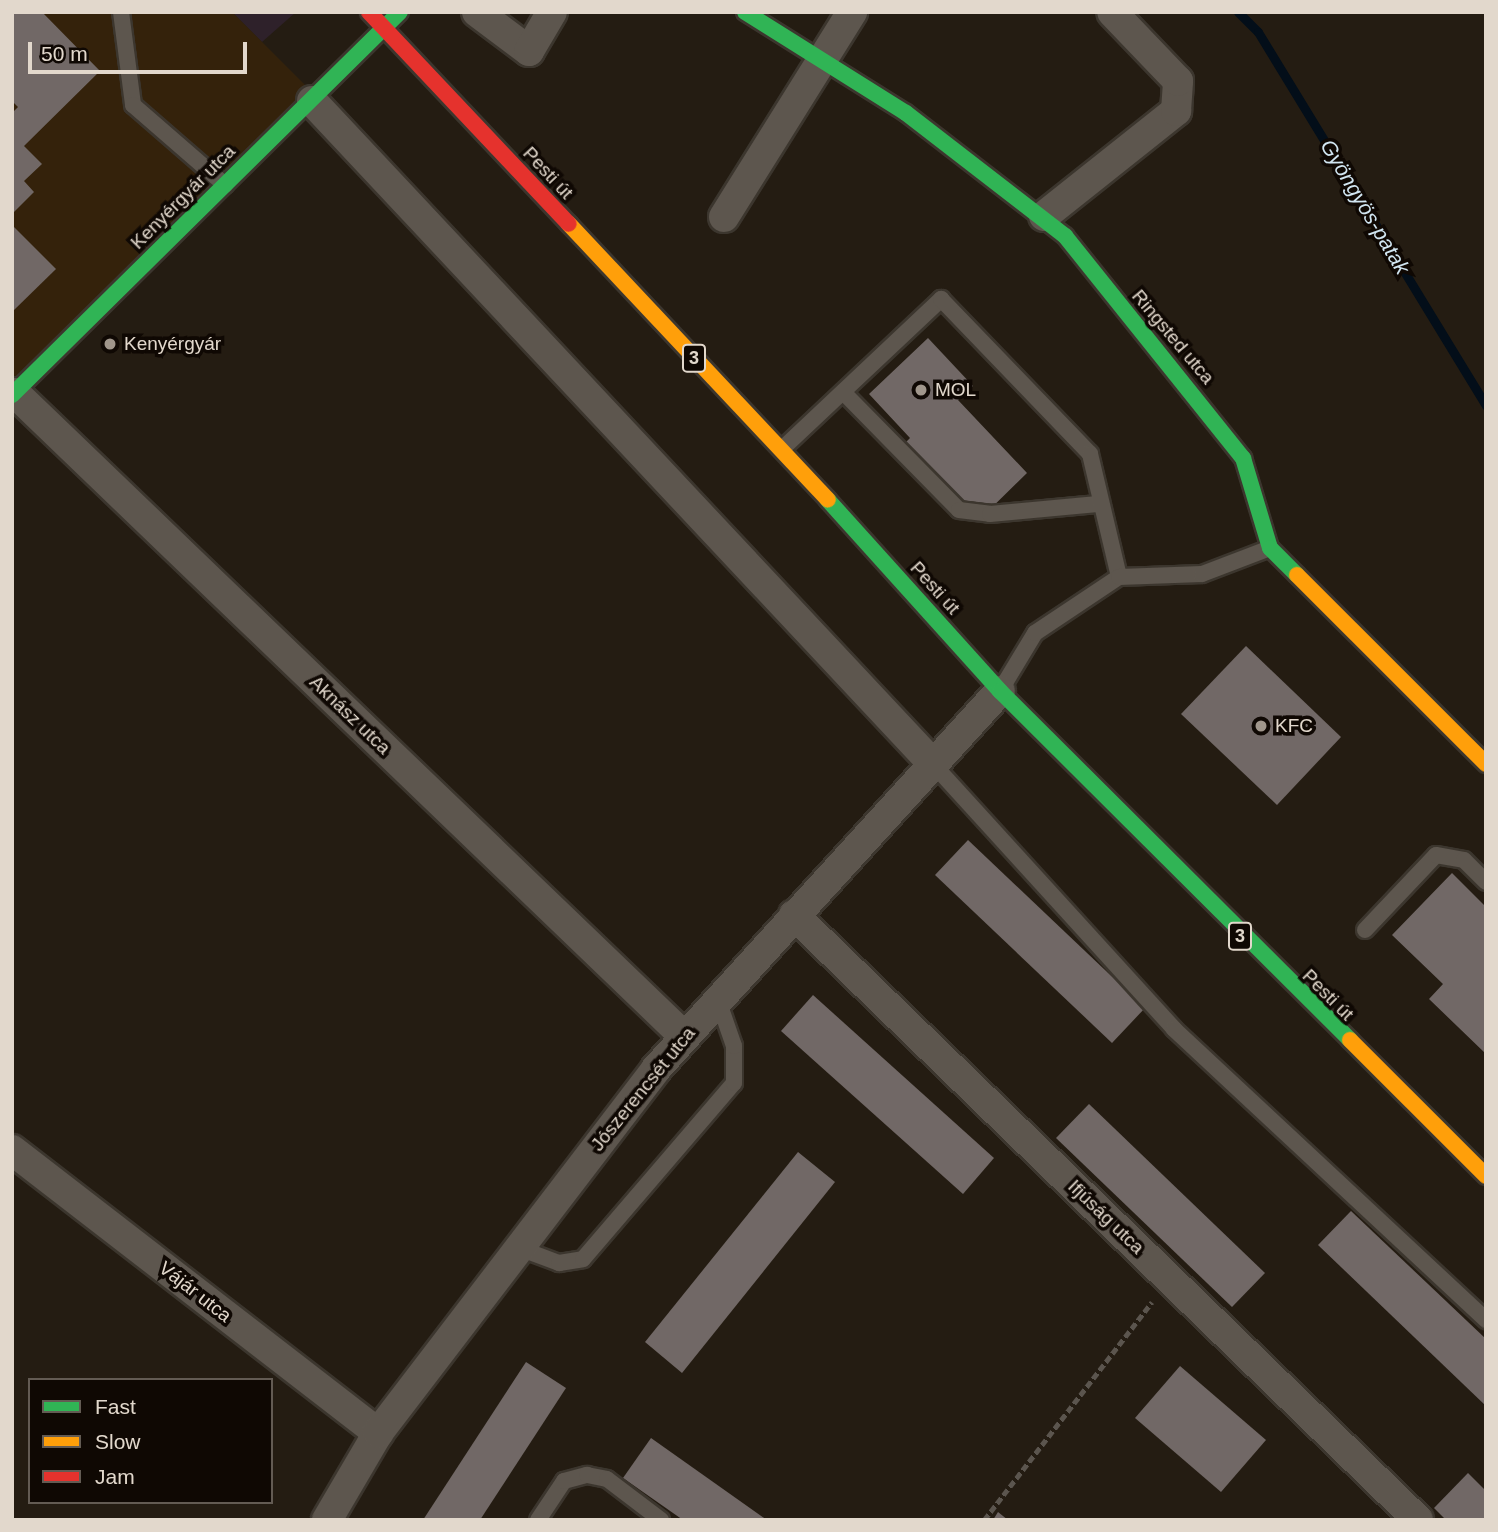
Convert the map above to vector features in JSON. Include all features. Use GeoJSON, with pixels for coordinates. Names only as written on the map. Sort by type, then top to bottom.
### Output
{"type":"FeatureCollection","features":[{"type":"Feature","properties":{"kind":"street","name":"Pesti út"},"geometry":{"type":"LineString","coordinates":[[369,12],[782,449],[1000,691],[1486,1176]]}},
{"type":"Feature","properties":{"kind":"street","name":"Kenyérgyár utca"},"geometry":{"type":"LineString","coordinates":[[13,394],[400,12]]}},
{"type":"Feature","properties":{"kind":"street"},"geometry":{"type":"LineString","coordinates":[[477,12],[529,51],[552,12]]}},
{"type":"Feature","properties":{"kind":"street","name":"Ringsted utca"},"geometry":{"type":"LineString","coordinates":[[745,12],[906,113],[1044,216],[1243,458],[1270,548],[1486,764]]}},
{"type":"Feature","properties":{"kind":"street"},"geometry":{"type":"LineString","coordinates":[[724,217],[852,12]]}},
{"type":"Feature","properties":{"kind":"street"},"geometry":{"type":"LineString","coordinates":[[1044,216],[1176,111],[1178,81],[1112,12]]}},
{"type":"Feature","properties":{"kind":"street"},"geometry":{"type":"LineString","coordinates":[[312,101],[933,764]]}},
{"type":"Feature","properties":{"kind":"street","name":"Aknász utca"},"geometry":{"type":"LineString","coordinates":[[13,394],[685,1037]]}},
{"type":"Feature","properties":{"kind":"street","name":"Jószerencsét utca"},"geometry":{"type":"LineString","coordinates":[[327,1520],[379,1433],[519,1248],[685,1037],[1000,691]]}},
{"type":"Feature","properties":{"kind":"street","name":"Ifjúság utca"},"geometry":{"type":"LineString","coordinates":[[794,915],[1418,1520]]}},
{"type":"Feature","properties":{"kind":"street","name":"Vájár utca"},"geometry":{"type":"LineString","coordinates":[[12,1150],[379,1433]]}},
{"type":"Feature","properties":{"kind":"lane"},"geometry":{"type":"LineString","coordinates":[[121,12],[133,106],[225,185]]}},
{"type":"Feature","properties":{"kind":"lane"},"geometry":{"type":"LineString","coordinates":[[782,449],[941,299],[1090,454],[1098,504],[1119,577]]}},
{"type":"Feature","properties":{"kind":"lane"},"geometry":{"type":"LineString","coordinates":[[843,392],[959,510],[1030,512],[1098,504]]}},
{"type":"Feature","properties":{"kind":"lane"},"geometry":{"type":"LineString","coordinates":[[1000,691],[1035,634],[1119,577],[1202,574],[1270,548]]}},
{"type":"Feature","properties":{"kind":"lane"},"geometry":{"type":"LineString","coordinates":[[933,764],[1174,1029],[1486,1320]]}},
{"type":"Feature","properties":{"kind":"lane"},"geometry":{"type":"LineString","coordinates":[[1364,930],[1436,855],[1464,860],[1486,881]]}},
{"type":"Feature","properties":{"kind":"lane"},"geometry":{"type":"LineString","coordinates":[[519,1248],[559,1263],[583,1259],[734,1083],[734,1046],[718,1000]]}},
{"type":"Feature","properties":{"kind":"lane"},"geometry":{"type":"LineString","coordinates":[[538,1520],[564,1481],[587,1475],[607,1479],[661,1520]]}},
{"type":"Feature","properties":{"kind":"path"},"geometry":{"type":"LineString","coordinates":[[984,1520],[1170,1279]]}},
{"type":"Feature","properties":{"kind":"shaded area"},"geometry":{"type":"Polygon","coordinates":[[[12,12],[232,12],[316,96],[12,395],[12,12]]]}},
{"type":"Feature","properties":{"kind":"shaded area"},"geometry":{"type":"Polygon","coordinates":[[[232,12],[296,12],[262,42],[232,12]]]}},
{"type":"Feature","properties":{"kind":"building"},"geometry":{"type":"Polygon","coordinates":[[[12,12],[42,12],[100,71],[24,146],[42,164],[24,181],[34,192],[12,214],[12,113],[18,107],[12,101],[12,12]]]}},
{"type":"Feature","properties":{"kind":"building"},"geometry":{"type":"Polygon","coordinates":[[[12,225],[56,269],[12,312],[12,225]]]}},
{"type":"Feature","properties":{"kind":"building"},"geometry":{"type":"Polygon","coordinates":[[[928,338],[973,386],[958,400],[1027,473],[977,522],[903,445],[910,438],[869,394],[928,338]]]}},
{"type":"Feature","properties":{"kind":"building","name":"KFC"},"geometry":{"type":"Polygon","coordinates":[[[1246,646],[1341,737],[1277,805],[1181,714],[1246,646]]]}},
{"type":"Feature","properties":{"kind":"building"},"geometry":{"type":"Polygon","coordinates":[[[968,840],[1145,1008],[1112,1043],[935,875],[968,840]]]}},
{"type":"Feature","properties":{"kind":"building"},"geometry":{"type":"Polygon","coordinates":[[[1452,873],[1486,907],[1486,1054],[1429,999],[1443,984],[1392,935],[1452,873]]]}},
{"type":"Feature","properties":{"kind":"building"},"geometry":{"type":"Polygon","coordinates":[[[813,995],[994,1158],[963,1194],[781,1031],[813,995]]]}},
{"type":"Feature","properties":{"kind":"building"},"geometry":{"type":"Polygon","coordinates":[[[1089,1104],[1265,1273],[1232,1307],[1056,1138],[1089,1104]]]}},
{"type":"Feature","properties":{"kind":"building"},"geometry":{"type":"Polygon","coordinates":[[[798,1152],[835,1182],[682,1373],[645,1342],[798,1152]]]}},
{"type":"Feature","properties":{"kind":"building"},"geometry":{"type":"Polygon","coordinates":[[[1351,1211],[1486,1339],[1486,1406],[1318,1245],[1351,1211]]]}},
{"type":"Feature","properties":{"kind":"building"},"geometry":{"type":"Polygon","coordinates":[[[526,1362],[566,1388],[480,1520],[423,1520],[526,1362]]]}},
{"type":"Feature","properties":{"kind":"building"},"geometry":{"type":"Polygon","coordinates":[[[1180,1366],[1266,1440],[1221,1492],[1135,1418],[1180,1366]]]}},
{"type":"Feature","properties":{"kind":"building"},"geometry":{"type":"Polygon","coordinates":[[[651,1438],[767,1520],[683,1520],[623,1478],[651,1438]]]}},
{"type":"Feature","properties":{"kind":"building"},"geometry":{"type":"Polygon","coordinates":[[[1468,1473],[1486,1491],[1486,1520],[1446,1520],[1434,1508],[1468,1473]]]}},
{"type":"Feature","properties":{"kind":"building"},"geometry":{"type":"Polygon","coordinates":[[[998,1512],[1008,1520],[993,1520],[998,1512]]]}},
{"type":"Feature","properties":{"kind":"waterway","name":"Gyöngyös-patak"},"geometry":{"type":"LineString","coordinates":[[1238,12],[1258,32],[1486,406]]}},
{"type":"Feature","properties":{"kind":"traffic: fast"},"geometry":{"type":"LineString","coordinates":[[12,395],[400,12]]}},
{"type":"Feature","properties":{"kind":"traffic: fast"},"geometry":{"type":"LineString","coordinates":[[745,12],[906,113],[1065,236],[1243,458],[1270,548],[1297,575]]}},
{"type":"Feature","properties":{"kind":"traffic: fast"},"geometry":{"type":"LineString","coordinates":[[828,500],[1000,691],[1350,1040]]}},
{"type":"Feature","properties":{"kind":"traffic: slow"},"geometry":{"type":"LineString","coordinates":[[569,224],[828,500]]}},
{"type":"Feature","properties":{"kind":"traffic: slow"},"geometry":{"type":"LineString","coordinates":[[1297,575],[1486,764]]}},
{"type":"Feature","properties":{"kind":"traffic: slow"},"geometry":{"type":"LineString","coordinates":[[1350,1040],[1486,1176]]}},
{"type":"Feature","properties":{"kind":"traffic: jam"},"geometry":{"type":"LineString","coordinates":[[369,12],[569,224]]}},
{"type":"Feature","properties":{"kind":"place","name":"Kenyérgyár"},"geometry":{"type":"Point","coordinates":[110,344]}},
{"type":"Feature","properties":{"kind":"place","name":"MOL"},"geometry":{"type":"Point","coordinates":[921,390]}},
{"type":"Feature","properties":{"kind":"place","name":"KFC"},"geometry":{"type":"Point","coordinates":[1261,726]}}]}
